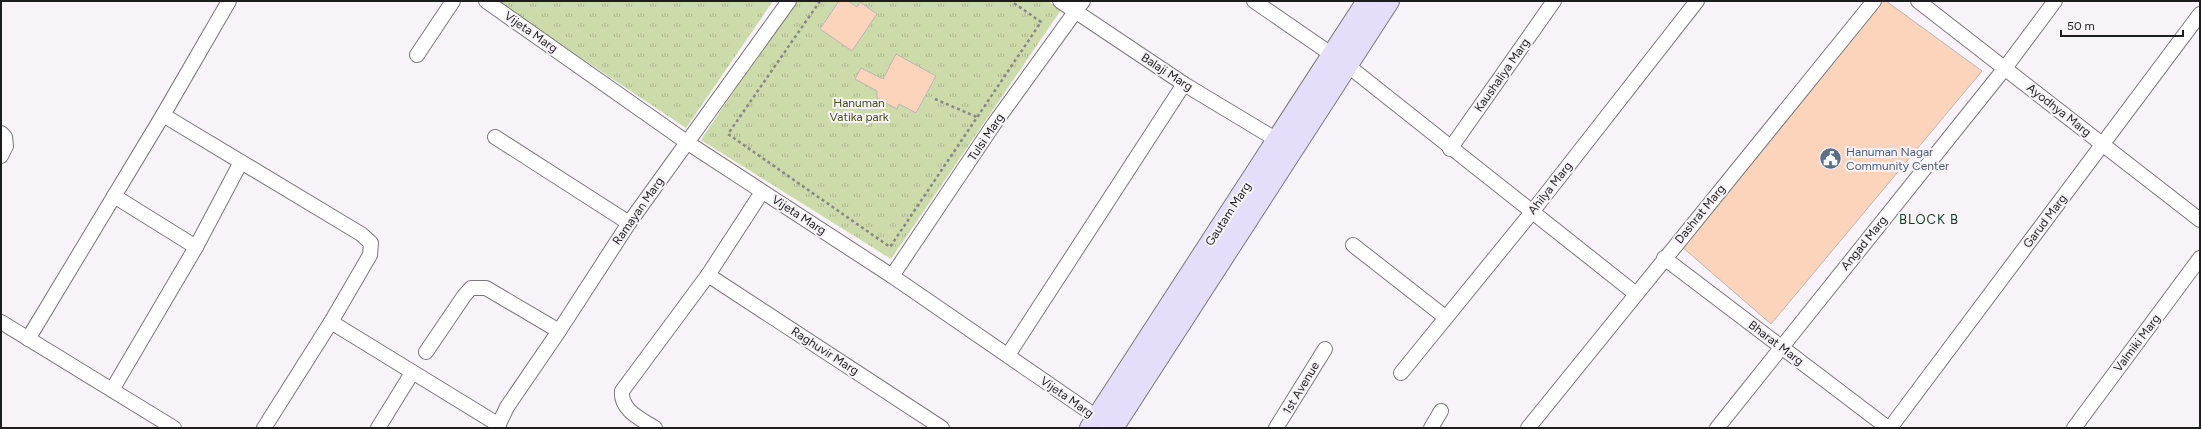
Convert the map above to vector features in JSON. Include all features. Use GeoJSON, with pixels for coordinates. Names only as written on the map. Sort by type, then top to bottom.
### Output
{"type":"FeatureCollection","features":[{"type":"Feature","properties":{"kind":"street"},"geometry":{"type":"LineString","coordinates":[[28,339],[163,115],[229,1]]}},
{"type":"Feature","properties":{"kind":"street"},"geometry":{"type":"LineString","coordinates":[[417,54],[453,1]]}},
{"type":"Feature","properties":{"kind":"street","name":"Vijeta Marg"},"geometry":{"type":"LineString","coordinates":[[486,1],[688,143],[892,276],[1008,355],[1103,425]]}},
{"type":"Feature","properties":{"kind":"street","name":"Ramayan Marg"},"geometry":{"type":"LineString","coordinates":[[498,426],[507,407],[559,331],[629,223],[789,1]]}},
{"type":"Feature","properties":{"kind":"street","name":"Balaji Marg"},"geometry":{"type":"LineString","coordinates":[[1060,1],[1079,6],[1184,84],[1277,140]]}},
{"type":"Feature","properties":{"kind":"street"},"geometry":{"type":"LineString","coordinates":[[1254,1],[1339,60],[1450,149],[1636,294]]}},
{"type":"Feature","properties":{"kind":"street","name":"Gautam Marg"},"geometry":{"type":"LineString","coordinates":[[1103,425],[1339,60],[1367,1]]}},
{"type":"Feature","properties":{"kind":"street","name":"Gautam Marg"},"geometry":{"type":"LineString","coordinates":[[1103,425],[1277,140],[1339,60],[1389,1]]}},
{"type":"Feature","properties":{"kind":"street","name":"Kaushaliya Marg"},"geometry":{"type":"LineString","coordinates":[[1450,149],[1554,1]]}},
{"type":"Feature","properties":{"kind":"street","name":"Ahilya Marg"},"geometry":{"type":"LineString","coordinates":[[1401,373],[1445,317],[1532,212],[1696,1]]}},
{"type":"Feature","properties":{"kind":"street","name":"Dashrat Marg"},"geometry":{"type":"LineString","coordinates":[[1528,428],[1664,258],[1874,1]]}},
{"type":"Feature","properties":{"kind":"street","name":"Ayodhya Marg"},"geometry":{"type":"LineString","coordinates":[[1918,1],[2200,220]]}},
{"type":"Feature","properties":{"kind":"street","name":"Angad Marg"},"geometry":{"type":"LineString","coordinates":[[1717,428],[1780,347],[2005,68],[2055,1]]}},
{"type":"Feature","properties":{"kind":"street","name":"Tulsi Marg"},"geometry":{"type":"LineString","coordinates":[[892,276],[994,124],[1079,6]]}},
{"type":"Feature","properties":{"kind":"street","name":"Garud Marg"},"geometry":{"type":"LineString","coordinates":[[1889,428],[2104,144],[2200,14]]}},
{"type":"Feature","properties":{"kind":"street"},"geometry":{"type":"LineString","coordinates":[[1008,355],[1184,84]]}},
{"type":"Feature","properties":{"kind":"street"},"geometry":{"type":"LineString","coordinates":[[163,115],[361,234],[371,243],[370,255],[331,322],[264,428]]}},
{"type":"Feature","properties":{"kind":"street"},"geometry":{"type":"LineString","coordinates":[[1,133],[6,137],[6,146],[1,156]]}},
{"type":"Feature","properties":{"kind":"street"},"geometry":{"type":"LineString","coordinates":[[495,136],[629,223]]}},
{"type":"Feature","properties":{"kind":"street"},"geometry":{"type":"LineString","coordinates":[[112,390],[196,247],[241,162]]}},
{"type":"Feature","properties":{"kind":"street"},"geometry":{"type":"LineString","coordinates":[[649,426],[626,408],[621,400],[622,392],[708,275],[762,192]]}},
{"type":"Feature","properties":{"kind":"street"},"geometry":{"type":"LineString","coordinates":[[114,196],[196,247]]}},
{"type":"Feature","properties":{"kind":"street"},"geometry":{"type":"LineString","coordinates":[[1353,245],[1445,317]]}},
{"type":"Feature","properties":{"kind":"street","name":"Bharat Marg"},"geometry":{"type":"LineString","coordinates":[[1664,258],[1889,428]]}},
{"type":"Feature","properties":{"kind":"street","name":"Valmiki Marg"},"geometry":{"type":"LineString","coordinates":[[2074,428],[2200,258]]}},
{"type":"Feature","properties":{"kind":"street","name":"Raghuvir Marg"},"geometry":{"type":"LineString","coordinates":[[708,275],[942,428]]}},
{"type":"Feature","properties":{"kind":"street"},"geometry":{"type":"LineString","coordinates":[[426,352],[471,288],[486,288],[559,331]]}},
{"type":"Feature","properties":{"kind":"street"},"geometry":{"type":"LineString","coordinates":[[1,322],[174,428]]}},
{"type":"Feature","properties":{"kind":"street"},"geometry":{"type":"LineString","coordinates":[[331,322],[498,426]]}},
{"type":"Feature","properties":{"kind":"street","name":"1st Avenue"},"geometry":{"type":"LineString","coordinates":[[1276,428],[1325,349]]}},
{"type":"Feature","properties":{"kind":"street"},"geometry":{"type":"LineString","coordinates":[[378,428],[412,373]]}},
{"type":"Feature","properties":{"kind":"street"},"geometry":{"type":"LineString","coordinates":[[1431,428],[1441,411]]}},
{"type":"Feature","properties":{"kind":"path"},"geometry":{"type":"LineString","coordinates":[[820,1],[728,134],[890,246],[1042,22],[1011,1]]}},
{"type":"Feature","properties":{"kind":"path"},"geometry":{"type":"LineString","coordinates":[[935,99],[994,124]]}},
{"type":"Feature","properties":{"kind":"green space"},"geometry":{"type":"Polygon","coordinates":[[[496,1],[773,1],[686,128],[496,1]]]}},
{"type":"Feature","properties":{"kind":"green space","name":"Hanuman Vatika park"},"geometry":{"type":"Polygon","coordinates":[[[794,1],[1048,1],[1061,10],[891,259],[701,140],[794,1]]]}},
{"type":"Feature","properties":{"kind":"building"},"geometry":{"type":"Polygon","coordinates":[[[839,1],[848,1],[857,7],[860,2],[877,14],[852,51],[820,29],[839,1]]]}},
{"type":"Feature","properties":{"kind":"building","name":"Hanuman Nagar Community Center"},"geometry":{"type":"Polygon","coordinates":[[[1877,1],[1886,1],[1982,71],[1771,324],[1681,246],[1877,1]]]}},
{"type":"Feature","properties":{"kind":"building"},"geometry":{"type":"Polygon","coordinates":[[[896,54],[936,76],[916,113],[899,104],[897,109],[877,98],[877,91],[855,79],[861,68],[883,79],[896,54]]]}},
{"type":"Feature","properties":{"kind":"place","name":"Hanuman Nagar Community Center"},"geometry":{"type":"Point","coordinates":[1830,159]}},
{"type":"Feature","properties":{"kind":"district","name":"BLOCK B"},"geometry":{"type":"Point","coordinates":[1929,219]}}]}
